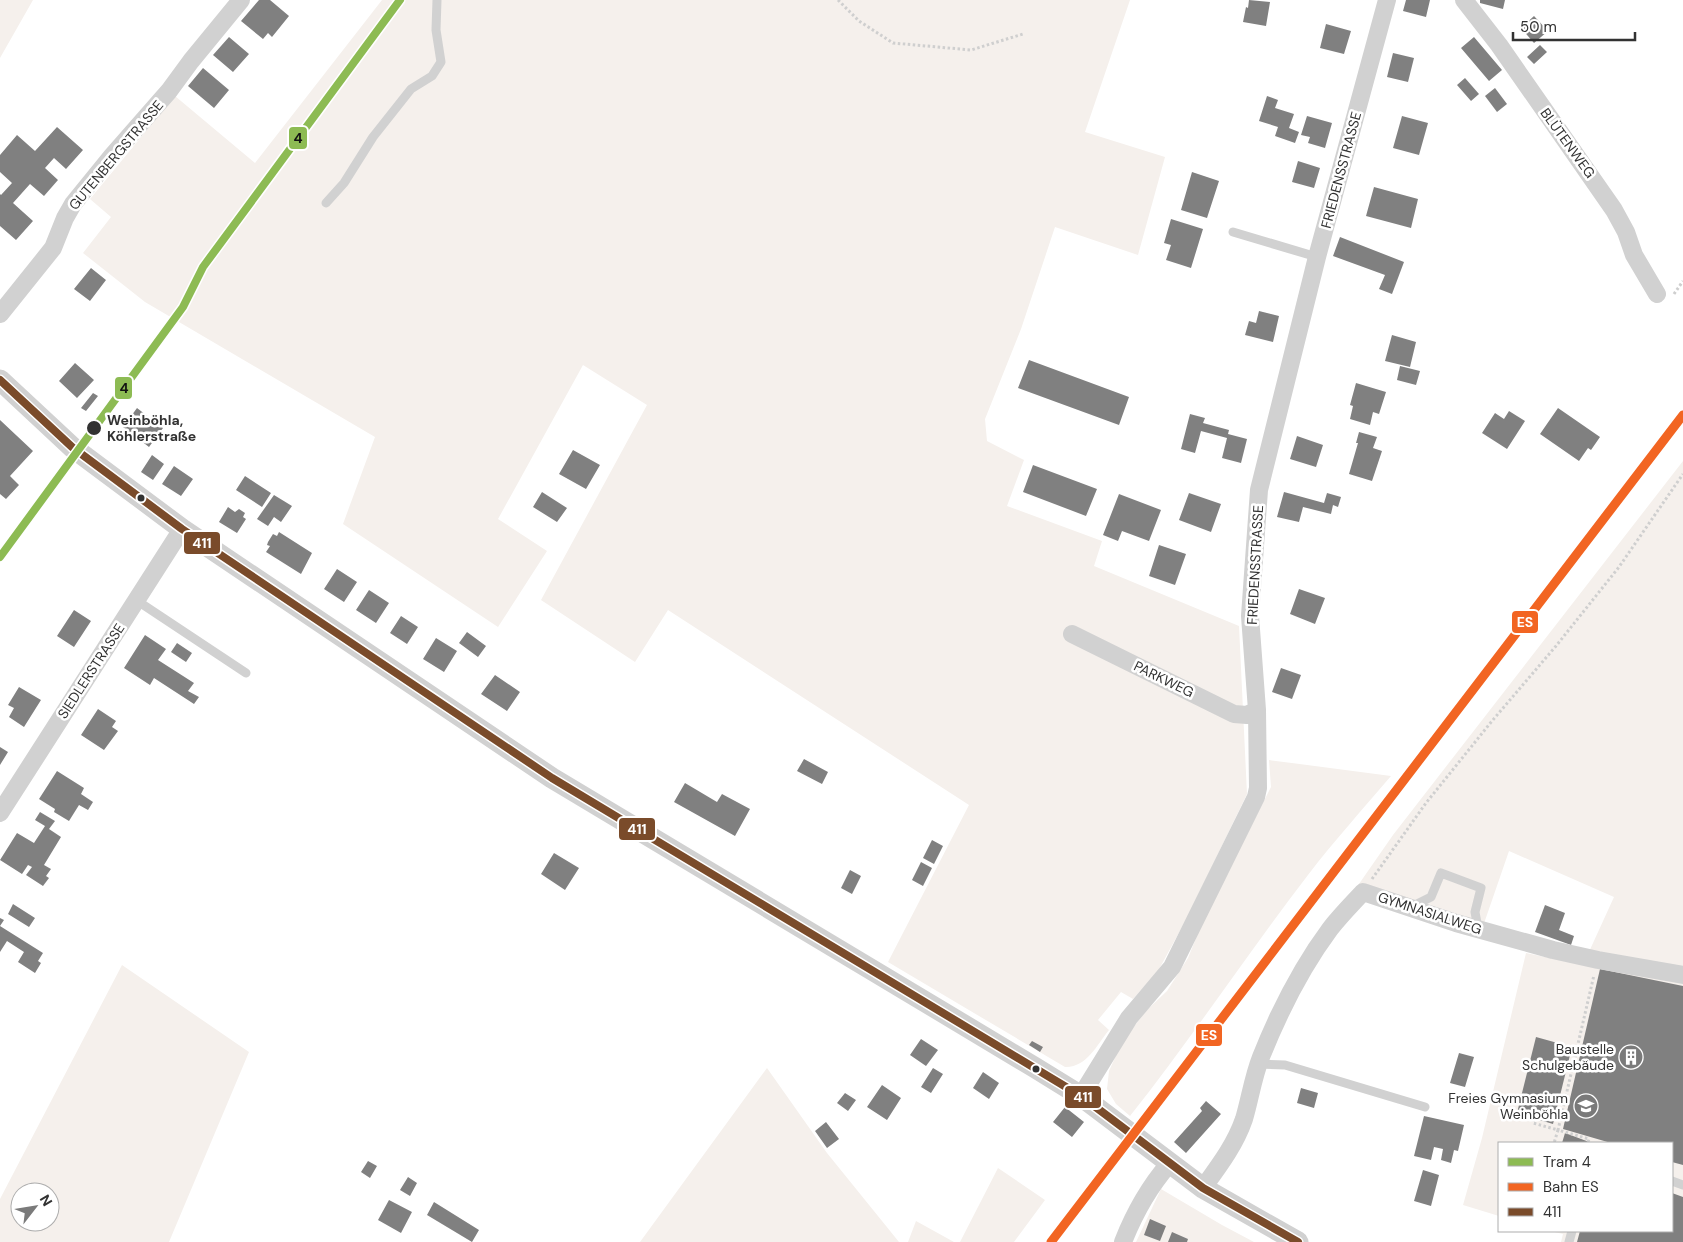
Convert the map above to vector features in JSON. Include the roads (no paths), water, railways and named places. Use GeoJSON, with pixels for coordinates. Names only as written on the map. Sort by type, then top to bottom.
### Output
{"type":"FeatureCollection","features":[{"type":"Feature","properties":{"kind":"street","name":"GUTENBERGSTRASSE"},"geometry":{"type":"LineString","coordinates":[[0,314],[53,248],[73,204],[169,91],[191,61],[242,0]]}},
{"type":"Feature","properties":{"kind":"street","name":"FRIEDENSSTRASSE"},"geometry":{"type":"LineString","coordinates":[[1081,1096],[1129,1018],[1172,968],[1256,797],[1258,788],[1257,710],[1250,616],[1259,490],[1386,0]]}},
{"type":"Feature","properties":{"kind":"street","name":"BLÜTENWEG"},"geometry":{"type":"LineString","coordinates":[[1464,0],[1499,45],[1614,210],[1626,232],[1634,255],[1657,294]]}},
{"type":"Feature","properties":{"kind":"street"},"geometry":{"type":"LineString","coordinates":[[0,380],[72,447],[182,529],[552,778],[985,1036],[1081,1096],[1169,1164],[1204,1188],[1298,1242]]}},
{"type":"Feature","properties":{"kind":"street","name":"SIEDLERSTRASSE"},"geometry":{"type":"LineString","coordinates":[[0,813],[182,529]]}},
{"type":"Feature","properties":{"kind":"street","name":"PARKWEG"},"geometry":{"type":"LineString","coordinates":[[1072,634],[1234,714],[1247,715],[1257,710]]}},
{"type":"Feature","properties":{"kind":"street","name":"GYMNASIALWEG"},"geometry":{"type":"LineString","coordinates":[[1204,1188],[1236,1138],[1244,1120],[1259,1064],[1280,1014],[1302,971],[1331,929],[1363,892],[1478,930],[1554,950],[1598,960],[1683,974]]}},
{"type":"Feature","properties":{"kind":"street"},"geometry":{"type":"LineString","coordinates":[[1123,1242],[1141,1204],[1157,1178],[1169,1164]]}},
{"type":"Feature","properties":{"kind":"lane"},"geometry":{"type":"LineString","coordinates":[[326,203],[344,183],[373,137],[411,89],[432,76],[441,62],[436,30],[437,0]]}},
{"type":"Feature","properties":{"kind":"lane"},"geometry":{"type":"LineString","coordinates":[[1233,232],[1318,257]]}},
{"type":"Feature","properties":{"kind":"lane"},"geometry":{"type":"LineString","coordinates":[[136,600],[246,673]]}},
{"type":"Feature","properties":{"kind":"lane"},"geometry":{"type":"LineString","coordinates":[[1410,908],[1431,897],[1441,872],[1481,888],[1475,912],[1478,930]]}},
{"type":"Feature","properties":{"kind":"lane"},"geometry":{"type":"LineString","coordinates":[[1259,1064],[1285,1064],[1425,1107]]}},
{"type":"Feature","properties":{"kind":"tram line","name":"4"},"geometry":{"type":"LineString","coordinates":[[0,557],[183,307],[203,267],[400,0]]}},
{"type":"Feature","properties":{"kind":"rail line","name":"ES"},"geometry":{"type":"LineString","coordinates":[[1051,1242],[1683,415]]}},
{"type":"Feature","properties":{"kind":"place","name":"Weinböhla, Köhlerstraße"},"geometry":{"type":"Point","coordinates":[94,428]}},
{"type":"Feature","properties":{"kind":"place","name":"Baustelle Schulgebäude"},"geometry":{"type":"Point","coordinates":[1631,1057]}},
{"type":"Feature","properties":{"kind":"place","name":"Freies Gymnasium Weinböhla"},"geometry":{"type":"Point","coordinates":[1586,1106]}}]}
